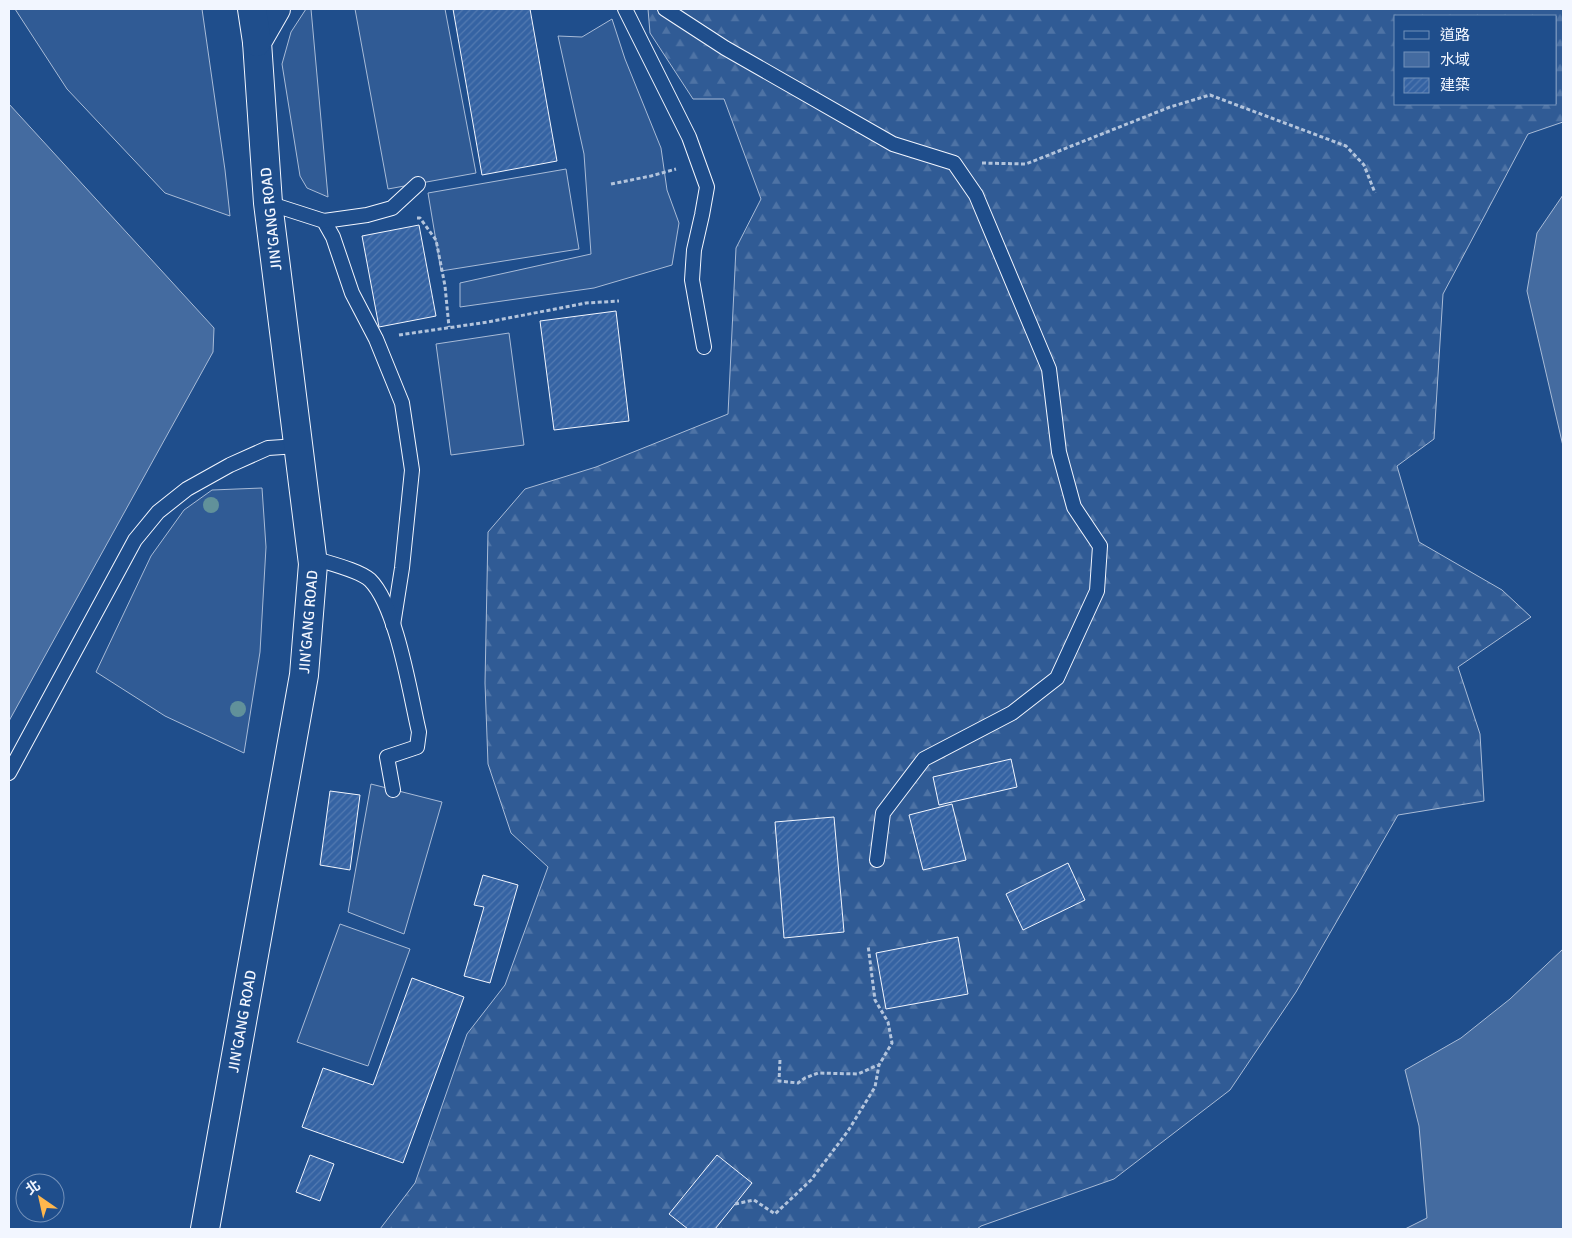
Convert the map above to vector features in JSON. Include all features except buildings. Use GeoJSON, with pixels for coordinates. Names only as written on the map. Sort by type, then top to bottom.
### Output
{"type":"FeatureCollection","features":[{"type":"Feature","properties":{"kind":"street","name":"JIN'GANG ROAD"},"geometry":{"type":"LineString","coordinates":[[205,1229],[304,675],[313,558],[268,203],[257,42],[252,9]]}},
{"type":"Feature","properties":{"kind":"street"},"geometry":{"type":"LineString","coordinates":[[257,42],[276,9]]}},
{"type":"Feature","properties":{"kind":"lane"},"geometry":{"type":"LineString","coordinates":[[624,9],[689,136],[707,188],[694,250],[692,280],[704,347]]}},
{"type":"Feature","properties":{"kind":"lane"},"geometry":{"type":"LineString","coordinates":[[665,9],[725,48],[892,144],[954,163],[976,195],[1049,369],[1060,452],[1074,507],[1100,546],[1097,591],[1057,678],[1012,713],[924,759],[883,813],[877,860]]}},
{"type":"Feature","properties":{"kind":"lane"},"geometry":{"type":"LineString","coordinates":[[268,203],[324,221],[367,215],[392,208],[418,184]]}},
{"type":"Feature","properties":{"kind":"lane"},"geometry":{"type":"LineString","coordinates":[[324,221],[333,238],[352,293],[376,339],[402,403],[412,470],[402,568],[393,625]]}},
{"type":"Feature","properties":{"kind":"lane"},"geometry":{"type":"LineString","coordinates":[[9,773],[135,540],[158,512],[188,489],[230,465],[268,448],[298,446]]}},
{"type":"Feature","properties":{"kind":"lane"},"geometry":{"type":"LineString","coordinates":[[313,558],[343,567],[368,579],[381,594],[393,625],[419,732],[417,747],[387,757],[393,790]]}},
{"type":"Feature","properties":{"kind":"path"},"geometry":{"type":"LineString","coordinates":[[954,163],[1026,164],[1170,107],[1210,95],[1346,146],[1364,165],[1375,192]]}},
{"type":"Feature","properties":{"kind":"path"},"geometry":{"type":"LineString","coordinates":[[611,184],[652,176],[698,163]]}},
{"type":"Feature","properties":{"kind":"path"},"geometry":{"type":"LineString","coordinates":[[386,210],[389,223],[420,218],[436,240],[445,286],[449,327]]}},
{"type":"Feature","properties":{"kind":"path"},"geometry":{"type":"LineString","coordinates":[[376,339],[488,322],[586,303],[618,301]]}},
{"type":"Feature","properties":{"kind":"path"},"geometry":{"type":"LineString","coordinates":[[735,1204],[754,1200],[775,1214],[811,1180],[848,1130],[875,1088],[879,1065],[892,1043],[888,1022],[875,1000],[868,945]]}},
{"type":"Feature","properties":{"kind":"path"},"geometry":{"type":"LineString","coordinates":[[780,1060],[779,1081],[798,1082],[818,1074],[858,1074],[879,1065]]}},
{"type":"Feature","properties":{"kind":"shaded area"},"geometry":{"type":"Polygon","coordinates":[[[15,9],[202,9],[230,216],[165,193],[67,89],[15,9]]]}},
{"type":"Feature","properties":{"kind":"shaded area"},"geometry":{"type":"Polygon","coordinates":[[[306,9],[311,9],[328,197],[307,188],[300,176],[282,64],[291,32],[306,9]]]}},
{"type":"Feature","properties":{"kind":"shaded area"},"geometry":{"type":"Polygon","coordinates":[[[355,9],[445,9],[476,173],[388,189],[355,9]]]}},
{"type":"Feature","properties":{"kind":"shaded area"},"geometry":{"type":"Polygon","coordinates":[[[612,19],[625,59],[661,148],[667,190],[679,223],[672,265],[594,288],[460,307],[460,283],[591,254],[584,154],[558,36],[582,37],[612,19]]]}},
{"type":"Feature","properties":{"kind":"shaded area"},"geometry":{"type":"Polygon","coordinates":[[[566,169],[579,249],[441,271],[428,193],[566,169]]]}},
{"type":"Feature","properties":{"kind":"shaded area"},"geometry":{"type":"Polygon","coordinates":[[[509,333],[524,445],[451,455],[436,344],[509,333]]]}},
{"type":"Feature","properties":{"kind":"shaded area"},"geometry":{"type":"Polygon","coordinates":[[[262,488],[266,547],[260,652],[244,753],[165,716],[96,672],[151,556],[184,510],[212,490],[262,488]]]}},
{"type":"Feature","properties":{"kind":"shaded area"},"geometry":{"type":"Polygon","coordinates":[[[371,784],[442,802],[404,934],[348,912],[371,784]]]}},
{"type":"Feature","properties":{"kind":"shaded area"},"geometry":{"type":"Polygon","coordinates":[[[340,924],[410,949],[368,1066],[297,1042],[340,924]]]}},
{"type":"Feature","properties":{"kind":"green space"},"geometry":{"type":"Polygon","coordinates":[[[648,9],[1563,9],[1563,122],[1528,134],[1443,294],[1434,439],[1397,466],[1419,542],[1502,590],[1531,617],[1458,667],[1480,734],[1484,801],[1398,815],[1296,992],[1230,1090],[1114,1179],[977,1229],[380,1229],[415,1183],[467,1034],[505,985],[548,867],[511,833],[488,764],[485,683],[488,532],[525,489],[596,467],[728,414],[736,248],[761,199],[724,99],[693,99],[650,33],[648,9]]]}},
{"type":"Feature","properties":{"kind":"water"},"geometry":{"type":"Polygon","coordinates":[[[9,104],[214,328],[213,352],[9,721],[9,104]]]}},
{"type":"Feature","properties":{"kind":"water"},"geometry":{"type":"Polygon","coordinates":[[[1563,195],[1563,446],[1527,291],[1537,233],[1563,195]]]}},
{"type":"Feature","properties":{"kind":"water"},"geometry":{"type":"Polygon","coordinates":[[[1563,949],[1563,1229],[1405,1229],[1427,1218],[1419,1126],[1405,1070],[1461,1038],[1510,999],[1563,949]]]}}]}
